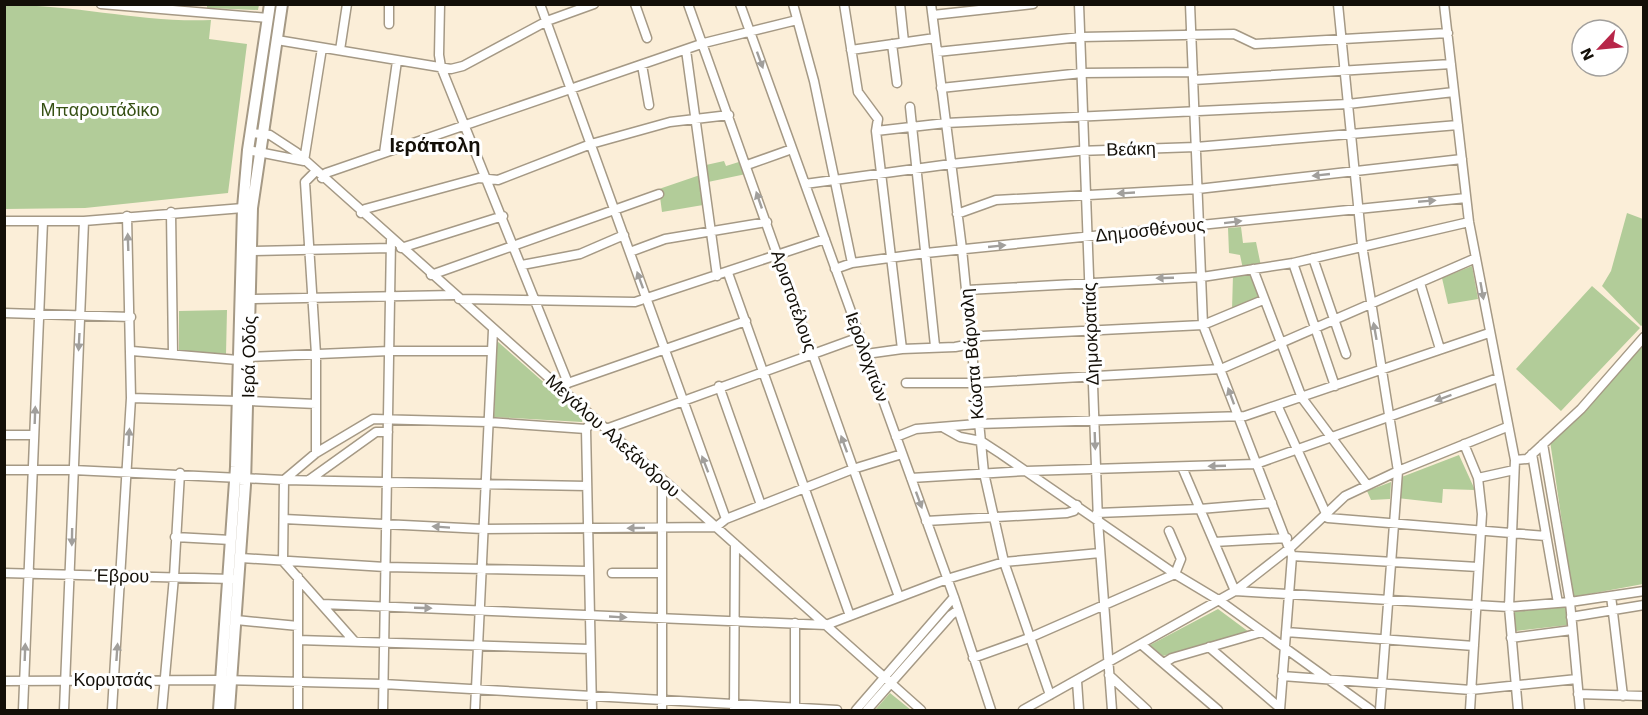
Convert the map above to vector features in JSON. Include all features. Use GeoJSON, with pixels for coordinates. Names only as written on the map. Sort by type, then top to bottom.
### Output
{"type":"FeatureCollection","features":[{"type":"Feature","properties":{"kind":"main road","name":"Ιερά Οδός"},"geometry":{"type":"LineString","coordinates":[[256,133],[270,4]]}},
{"type":"Feature","properties":{"kind":"main road","name":"Ιερά Οδός"},"geometry":{"type":"LineString","coordinates":[[230,711],[227,680],[234,579],[241,558],[243,208],[256,133],[277,40],[282,4]]}},
{"type":"Feature","properties":{"kind":"main road","name":"Ιερά Οδός"},"geometry":{"type":"LineString","coordinates":[[243,359],[250,299],[253,151]]}},
{"type":"Feature","properties":{"kind":"main road","name":"Ιερά Οδός"},"geometry":{"type":"LineString","coordinates":[[219,711],[227,680],[236,620],[231,540],[240,478]]}},
{"type":"Feature","properties":{"kind":"street"},"geometry":{"type":"LineString","coordinates":[[101,4],[201,9],[268,18]]}},
{"type":"Feature","properties":{"kind":"street"},"geometry":{"type":"LineString","coordinates":[[340,50],[347,4]]}},
{"type":"Feature","properties":{"kind":"street"},"geometry":{"type":"LineString","coordinates":[[389,4],[389,24]]}},
{"type":"Feature","properties":{"kind":"street"},"geometry":{"type":"LineString","coordinates":[[440,4],[439,55],[441,67],[537,301],[565,387],[746,321]]}},
{"type":"Feature","properties":{"kind":"street"},"geometry":{"type":"LineString","coordinates":[[540,4],[624,235],[681,401],[726,519]]}},
{"type":"Feature","properties":{"kind":"street"},"geometry":{"type":"LineString","coordinates":[[277,40],[451,69],[462,66],[547,21],[594,4]]}},
{"type":"Feature","properties":{"kind":"street"},"geometry":{"type":"LineString","coordinates":[[635,4],[647,39]]}},
{"type":"Feature","properties":{"kind":"street","name":"Αριστοτέλους"},"geometry":{"type":"LineString","coordinates":[[688,4],[899,597]]}},
{"type":"Feature","properties":{"kind":"street","name":"Ιερολοχιτών"},"geometry":{"type":"LineString","coordinates":[[740,4],[954,597],[991,711]]}},
{"type":"Feature","properties":{"kind":"street"},"geometry":{"type":"LineString","coordinates":[[793,4],[814,81],[852,264]]}},
{"type":"Feature","properties":{"kind":"street"},"geometry":{"type":"LineString","coordinates":[[844,4],[858,92],[877,115],[876,131],[902,349]]}},
{"type":"Feature","properties":{"kind":"street"},"geometry":{"type":"LineString","coordinates":[[900,4],[904,42]]}},
{"type":"Feature","properties":{"kind":"street","name":"Κώστα Βάρναλη"},"geometry":{"type":"LineString","coordinates":[[931,4],[962,249],[977,424],[984,473],[1004,562],[1050,695]]}},
{"type":"Feature","properties":{"kind":"street"},"geometry":{"type":"LineString","coordinates":[[933,15],[1033,4]]}},
{"type":"Feature","properties":{"kind":"street","name":"Δημοκρατίας"},"geometry":{"type":"LineString","coordinates":[[1079,4],[1097,517],[1112,711]]}},
{"type":"Feature","properties":{"kind":"street"},"geometry":{"type":"LineString","coordinates":[[1190,4],[1203,325],[1291,552],[1280,709]]}},
{"type":"Feature","properties":{"kind":"street"},"geometry":{"type":"LineString","coordinates":[[1338,4],[1362,245],[1398,471],[1392,522],[1380,711]]}},
{"type":"Feature","properties":{"kind":"street"},"geometry":{"type":"LineString","coordinates":[[1444,4],[1469,222],[1515,460],[1509,607],[1518,711]]}},
{"type":"Feature","properties":{"kind":"street"},"geometry":{"type":"LineString","coordinates":[[316,453],[316,354],[305,182],[319,175],[704,44],[749,30],[797,20]]}},
{"type":"Feature","properties":{"kind":"street"},"geometry":{"type":"LineString","coordinates":[[937,52],[1081,37],[1234,34],[1255,44],[1448,33]]}},
{"type":"Feature","properties":{"kind":"street"},"geometry":{"type":"LineString","coordinates":[[851,50],[935,38]]}},
{"type":"Feature","properties":{"kind":"street"},"geometry":{"type":"LineString","coordinates":[[892,44],[897,83]]}},
{"type":"Feature","properties":{"kind":"street"},"geometry":{"type":"LineString","coordinates":[[253,151],[304,161],[322,48]]}},
{"type":"Feature","properties":{"kind":"street"},"geometry":{"type":"LineString","coordinates":[[686,50],[717,276]]}},
{"type":"Feature","properties":{"kind":"street"},"geometry":{"type":"LineString","coordinates":[[384,153],[397,61]]}},
{"type":"Feature","properties":{"kind":"street"},"geometry":{"type":"LineString","coordinates":[[941,88],[1082,73],[1194,76],[1451,64]]}},
{"type":"Feature","properties":{"kind":"street"},"geometry":{"type":"LineString","coordinates":[[642,65],[649,105]]}},
{"type":"Feature","properties":{"kind":"street"},"geometry":{"type":"LineString","coordinates":[[876,131],[946,123],[1348,104],[1454,92]]}},
{"type":"Feature","properties":{"kind":"street"},"geometry":{"type":"LineString","coordinates":[[910,106],[935,346]]}},
{"type":"Feature","properties":{"kind":"street"},"geometry":{"type":"LineString","coordinates":[[361,213],[365,209],[479,178],[498,180],[591,144],[670,122],[729,115]]}},
{"type":"Feature","properties":{"kind":"street","name":"Βεάκη"},"geometry":{"type":"LineString","coordinates":[[805,184],[882,172],[1084,150],[1196,147],[1458,125]]}},
{"type":"Feature","properties":{"kind":"street","name":"Μεγάλου Αλεξάνδρου"},"geometry":{"type":"LineString","coordinates":[[256,133],[283,143],[394,245],[431,274],[493,330],[565,387],[594,419],[826,625],[917,710]]}},
{"type":"Feature","properties":{"kind":"street"},"geometry":{"type":"LineString","coordinates":[[747,165],[792,149]]}},
{"type":"Feature","properties":{"kind":"street"},"geometry":{"type":"LineString","coordinates":[[957,214],[996,200],[1198,189],[1462,159]]}},
{"type":"Feature","properties":{"kind":"street"},"geometry":{"type":"LineString","coordinates":[[431,274],[659,194]]}},
{"type":"Feature","properties":{"kind":"street","name":"Δημοσθένους"},"geometry":{"type":"LineString","coordinates":[[835,268],[962,249],[1359,207],[1466,198]]}},
{"type":"Feature","properties":{"kind":"street"},"geometry":{"type":"LineString","coordinates":[[4,221],[84,221],[171,212],[243,208]]}},
{"type":"Feature","properties":{"kind":"street"},"geometry":{"type":"LineString","coordinates":[[171,212],[173,354]]}},
{"type":"Feature","properties":{"kind":"street"},"geometry":{"type":"LineString","coordinates":[[112,711],[122,576],[131,398],[128,216]]}},
{"type":"Feature","properties":{"kind":"street"},"geometry":{"type":"LineString","coordinates":[[251,251],[394,245],[503,216]]}},
{"type":"Feature","properties":{"kind":"street"},"geometry":{"type":"LineString","coordinates":[[23,711],[43,221]]}},
{"type":"Feature","properties":{"kind":"street"},"geometry":{"type":"LineString","coordinates":[[64,711],[84,221]]}},
{"type":"Feature","properties":{"kind":"street"},"geometry":{"type":"LineString","coordinates":[[630,252],[665,239],[767,222]]}},
{"type":"Feature","properties":{"kind":"street"},"geometry":{"type":"LineString","coordinates":[[966,290],[1089,281],[1202,277],[1313,258],[1469,222]]}},
{"type":"Feature","properties":{"kind":"street"},"geometry":{"type":"LineString","coordinates":[[522,265],[580,254],[624,235]]}},
{"type":"Feature","properties":{"kind":"street"},"geometry":{"type":"LineString","coordinates":[[250,299],[457,297],[537,301],[647,300],[825,239]]}},
{"type":"Feature","properties":{"kind":"street"},"geometry":{"type":"LineString","coordinates":[[383,711],[390,297],[394,245]]}},
{"type":"Feature","properties":{"kind":"street"},"geometry":{"type":"LineString","coordinates":[[1313,258],[1346,354]]}},
{"type":"Feature","properties":{"kind":"street"},"geometry":{"type":"LineString","coordinates":[[906,383],[974,383],[1221,369],[1476,258]]}},
{"type":"Feature","properties":{"kind":"street"},"geometry":{"type":"LineString","coordinates":[[1293,262],[1335,386]]}},
{"type":"Feature","properties":{"kind":"street"},"geometry":{"type":"LineString","coordinates":[[1253,269],[1302,398],[1367,485]]}},
{"type":"Feature","properties":{"kind":"street"},"geometry":{"type":"LineString","coordinates":[[728,273],[850,616]]}},
{"type":"Feature","properties":{"kind":"street"},"geometry":{"type":"LineString","coordinates":[[1420,283],[1440,349]]}},
{"type":"Feature","properties":{"kind":"street"},"geometry":{"type":"LineString","coordinates":[[866,354],[966,345],[971,339],[982,336],[1203,325],[1263,300]]}},
{"type":"Feature","properties":{"kind":"street"},"geometry":{"type":"LineString","coordinates":[[4,312],[131,317]]}},
{"type":"Feature","properties":{"kind":"street"},"geometry":{"type":"LineString","coordinates":[[475,711],[493,330]]}},
{"type":"Feature","properties":{"kind":"street"},"geometry":{"type":"LineString","coordinates":[[896,437],[916,429],[977,424],[1094,419],[1239,417],[1302,398],[1489,333]]}},
{"type":"Feature","properties":{"kind":"street"},"geometry":{"type":"LineString","coordinates":[[606,429],[719,386],[860,337]]}},
{"type":"Feature","properties":{"kind":"street"},"geometry":{"type":"LineString","coordinates":[[1515,460],[1527,459],[1581,409],[1644,338]]}},
{"type":"Feature","properties":{"kind":"street"},"geometry":{"type":"LineString","coordinates":[[132,351],[173,354],[180,357],[243,359],[389,351],[491,351]]}},
{"type":"Feature","properties":{"kind":"street"},"geometry":{"type":"LineString","coordinates":[[911,478],[1026,471],[1256,464],[1498,378]]}},
{"type":"Feature","properties":{"kind":"street"},"geometry":{"type":"LineString","coordinates":[[719,386],[761,505]]}},
{"type":"Feature","properties":{"kind":"street"},"geometry":{"type":"LineString","coordinates":[[131,398],[316,404]]}},
{"type":"Feature","properties":{"kind":"street"},"geometry":{"type":"LineString","coordinates":[[1278,406],[1295,450],[1328,518],[1546,536]]}},
{"type":"Feature","properties":{"kind":"street"},"geometry":{"type":"LineString","coordinates":[[354,641],[283,561],[284,480],[316,453],[372,419],[488,422],[586,429]]}},
{"type":"Feature","properties":{"kind":"street"},"geometry":{"type":"LineString","coordinates":[[592,711],[586,429],[594,419]]}},
{"type":"Feature","properties":{"kind":"street"},"geometry":{"type":"LineString","coordinates":[[1023,711],[1235,591],[1291,552],[1345,496],[1398,471],[1507,427]]}},
{"type":"Feature","properties":{"kind":"street"},"geometry":{"type":"LineString","coordinates":[[944,428],[960,437],[981,441],[1097,517],[1175,574],[1220,601],[1371,711]]}},
{"type":"Feature","properties":{"kind":"street"},"geometry":{"type":"LineString","coordinates":[[308,481],[376,432],[388,432]]}},
{"type":"Feature","properties":{"kind":"street"},"geometry":{"type":"LineString","coordinates":[[4,435],[34,435]]}},
{"type":"Feature","properties":{"kind":"street"},"geometry":{"type":"LineString","coordinates":[[1464,444],[1478,477],[1482,514],[1470,711]]}},
{"type":"Feature","properties":{"kind":"street"},"geometry":{"type":"LineString","coordinates":[[1543,444],[1570,602],[1580,711]]}},
{"type":"Feature","properties":{"kind":"street"},"geometry":{"type":"LineString","coordinates":[[284,519],[483,529],[716,527],[726,519],[804,488],[853,469],[902,454]]}},
{"type":"Feature","properties":{"kind":"street"},"geometry":{"type":"LineString","coordinates":[[1532,454],[1558,603]]}},
{"type":"Feature","properties":{"kind":"street"},"geometry":{"type":"LineString","coordinates":[[1182,467],[1235,591]]}},
{"type":"Feature","properties":{"kind":"street"},"geometry":{"type":"LineString","coordinates":[[4,470],[127,471],[308,481],[587,486]]}},
{"type":"Feature","properties":{"kind":"street"},"geometry":{"type":"LineString","coordinates":[[1478,477],[1514,470]]}},
{"type":"Feature","properties":{"kind":"street"},"geometry":{"type":"LineString","coordinates":[[162,711],[174,577],[180,473]]}},
{"type":"Feature","properties":{"kind":"street"},"geometry":{"type":"LineString","coordinates":[[662,480],[662,711]]}},
{"type":"Feature","properties":{"kind":"street"},"geometry":{"type":"LineString","coordinates":[[1097,517],[1272,503]]}},
{"type":"Feature","properties":{"kind":"street"},"geometry":{"type":"LineString","coordinates":[[926,521],[1067,513],[1074,511],[1077,505]]}},
{"type":"Feature","properties":{"kind":"street"},"geometry":{"type":"LineString","coordinates":[[973,658],[1029,638],[1175,574],[1181,559],[1169,531]]}},
{"type":"Feature","properties":{"kind":"street"},"geometry":{"type":"LineString","coordinates":[[175,537],[231,540]]}},
{"type":"Feature","properties":{"kind":"street"},"geometry":{"type":"LineString","coordinates":[[1214,542],[1287,538]]}},
{"type":"Feature","properties":{"kind":"street"},"geometry":{"type":"LineString","coordinates":[[734,707],[735,544]]}},
{"type":"Feature","properties":{"kind":"street"},"geometry":{"type":"LineString","coordinates":[[1291,552],[1478,567]]}},
{"type":"Feature","properties":{"kind":"street"},"geometry":{"type":"LineString","coordinates":[[322,604],[826,625],[947,579],[1004,562],[1100,553]]}},
{"type":"Feature","properties":{"kind":"street"},"geometry":{"type":"LineString","coordinates":[[241,558],[385,567],[588,571]]}},
{"type":"Feature","properties":{"kind":"street","name":"Έβρου"},"geometry":{"type":"LineString","coordinates":[[4,573],[234,579]]}},
{"type":"Feature","properties":{"kind":"street"},"geometry":{"type":"LineString","coordinates":[[612,573],[661,573]]}},
{"type":"Feature","properties":{"kind":"street"},"geometry":{"type":"LineString","coordinates":[[298,577],[298,711]]}},
{"type":"Feature","properties":{"kind":"street"},"geometry":{"type":"LineString","coordinates":[[1235,591],[1289,592],[1388,602],[1509,607],[1570,602],[1644,591]]}},
{"type":"Feature","properties":{"kind":"street"},"geometry":{"type":"LineString","coordinates":[[1611,596],[1623,696]]}},
{"type":"Feature","properties":{"kind":"street"},"geometry":{"type":"LineString","coordinates":[[867,711],[954,597]]}},
{"type":"Feature","properties":{"kind":"street"},"geometry":{"type":"LineString","coordinates":[[1571,617],[1644,606]]}},
{"type":"Feature","properties":{"kind":"street"},"geometry":{"type":"LineString","coordinates":[[856,711],[958,610]]}},
{"type":"Feature","properties":{"kind":"street"},"geometry":{"type":"LineString","coordinates":[[236,620],[298,626]]}},
{"type":"Feature","properties":{"kind":"street"},"geometry":{"type":"LineString","coordinates":[[795,623],[795,708]]}},
{"type":"Feature","properties":{"kind":"street"},"geometry":{"type":"LineString","coordinates":[[1511,638],[1572,630]]}},
{"type":"Feature","properties":{"kind":"street"},"geometry":{"type":"LineString","coordinates":[[1164,663],[1172,658],[1262,632]]}},
{"type":"Feature","properties":{"kind":"street"},"geometry":{"type":"LineString","coordinates":[[1286,632],[1474,646]]}},
{"type":"Feature","properties":{"kind":"street"},"geometry":{"type":"LineString","coordinates":[[298,640],[590,649]]}},
{"type":"Feature","properties":{"kind":"street"},"geometry":{"type":"LineString","coordinates":[[1142,645],[1218,711]]}},
{"type":"Feature","properties":{"kind":"street"},"geometry":{"type":"LineString","coordinates":[[1209,647],[1280,709]]}},
{"type":"Feature","properties":{"kind":"street"},"geometry":{"type":"LineString","coordinates":[[1109,675],[1147,711]]}},
{"type":"Feature","properties":{"kind":"street"},"geometry":{"type":"LineString","coordinates":[[1282,676],[1471,690],[1577,679]]}},
{"type":"Feature","properties":{"kind":"street","name":"Κορυτσάς"},"geometry":{"type":"LineString","coordinates":[[4,681],[227,680],[383,684],[592,698],[662,700],[734,707],[837,711]]}},
{"type":"Feature","properties":{"kind":"street"},"geometry":{"type":"LineString","coordinates":[[1077,681],[1079,711]]}},
{"type":"Feature","properties":{"kind":"street"},"geometry":{"type":"LineString","coordinates":[[1578,694],[1644,696]]}},
{"type":"Feature","properties":{"kind":"green space","name":"Μπαρουτάδικο"},"geometry":{"type":"Polygon","coordinates":[[[4,5],[56,7],[159,19],[211,20],[209,39],[247,44],[228,193],[85,208],[5,209],[4,5]]]}},
{"type":"Feature","properties":{"kind":"green space"},"geometry":{"type":"Polygon","coordinates":[[[207,5],[259,5],[258,10],[207,8],[207,5]]]}},
{"type":"Feature","properties":{"kind":"green space"},"geometry":{"type":"Polygon","coordinates":[[[724,161],[726,166],[742,161],[746,174],[708,182],[706,165],[724,161]]]}},
{"type":"Feature","properties":{"kind":"green space"},"geometry":{"type":"Polygon","coordinates":[[[700,175],[703,205],[662,212],[659,189],[700,175]]]}},
{"type":"Feature","properties":{"kind":"green space"},"geometry":{"type":"Polygon","coordinates":[[[1627,213],[1643,219],[1644,324],[1641,326],[1602,286],[1611,271],[1627,213]]]}},
{"type":"Feature","properties":{"kind":"green space"},"geometry":{"type":"Polygon","coordinates":[[[1241,227],[1243,243],[1256,242],[1261,266],[1243,269],[1240,255],[1229,253],[1228,228],[1241,227]]]}},
{"type":"Feature","properties":{"kind":"green space"},"geometry":{"type":"Polygon","coordinates":[[[1472,266],[1478,299],[1448,304],[1442,278],[1472,266]]]}},
{"type":"Feature","properties":{"kind":"green space"},"geometry":{"type":"Polygon","coordinates":[[[1251,272],[1258,297],[1232,310],[1233,275],[1251,272]]]}},
{"type":"Feature","properties":{"kind":"green space"},"geometry":{"type":"Polygon","coordinates":[[[1592,286],[1640,328],[1561,411],[1516,369],[1592,286]]]}},
{"type":"Feature","properties":{"kind":"green space"},"geometry":{"type":"Polygon","coordinates":[[[227,310],[226,354],[179,353],[179,311],[227,310]]]}},
{"type":"Feature","properties":{"kind":"green space"},"geometry":{"type":"Polygon","coordinates":[[[497,341],[583,417],[582,422],[494,417],[497,341]]]}},
{"type":"Feature","properties":{"kind":"green space"},"geometry":{"type":"Polygon","coordinates":[[[1643,343],[1643,584],[1573,597],[1550,441],[1643,343]]]}},
{"type":"Feature","properties":{"kind":"green space"},"geometry":{"type":"Polygon","coordinates":[[[1459,455],[1475,490],[1443,489],[1442,503],[1397,498],[1399,478],[1459,455]]]}},
{"type":"Feature","properties":{"kind":"green space"},"geometry":{"type":"Polygon","coordinates":[[[1391,482],[1390,499],[1371,500],[1367,491],[1391,482]]]}},
{"type":"Feature","properties":{"kind":"green space"},"geometry":{"type":"Polygon","coordinates":[[[1567,606],[1568,625],[1516,631],[1514,612],[1567,606]]]}},
{"type":"Feature","properties":{"kind":"green space"},"geometry":{"type":"Polygon","coordinates":[[[1218,609],[1249,632],[1163,656],[1150,645],[1218,609]]]}},
{"type":"Feature","properties":{"kind":"green space"},"geometry":{"type":"Polygon","coordinates":[[[890,693],[911,710],[875,710],[890,693]]]}},
{"type":"Feature","properties":{"kind":"district","name":"Ιεράπολη"},"geometry":{"type":"Point","coordinates":[435,145]}}]}
